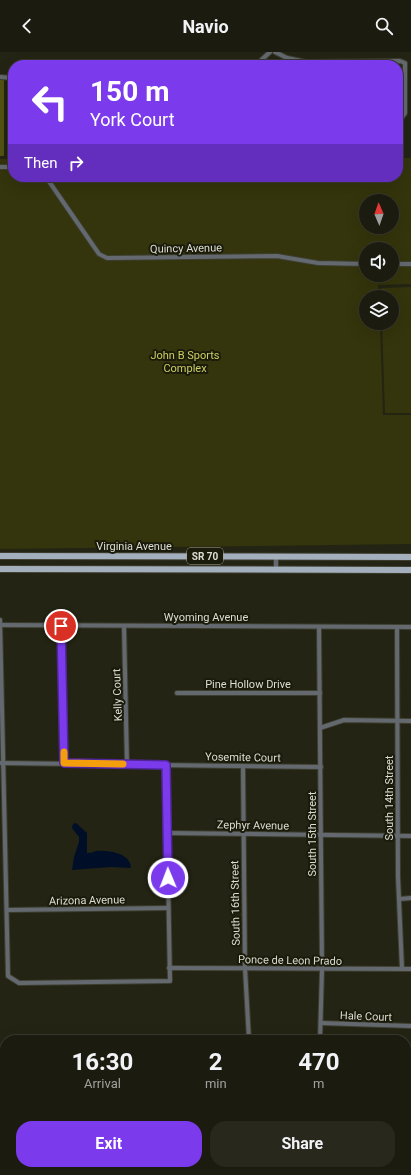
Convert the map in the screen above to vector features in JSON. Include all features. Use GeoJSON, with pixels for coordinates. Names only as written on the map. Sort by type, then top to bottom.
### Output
{"type":"FeatureCollection","features":[{"type":"Feature","properties":{"kind":"main road","name":"Virginia Avenue"},"geometry":{"type":"LineString","coordinates":[[0,556],[411,556]]}},
{"type":"Feature","properties":{"kind":"main road","name":"SR 70"},"geometry":{"type":"LineString","coordinates":[[0,569],[411,570]]}},
{"type":"Feature","properties":{"kind":"street"},"geometry":{"type":"LineString","coordinates":[[261,60],[270,52]]}},
{"type":"Feature","properties":{"kind":"street"},"geometry":{"type":"LineString","coordinates":[[275,52],[287,58],[296,60]]}},
{"type":"Feature","properties":{"kind":"street"},"geometry":{"type":"LineString","coordinates":[[403,62],[405,63],[405,113],[403,116]]}},
{"type":"Feature","properties":{"kind":"street","name":"Quincy Avenue"},"geometry":{"type":"LineString","coordinates":[[49,182],[99,254],[107,258],[277,256],[324,264],[359,264]]}},
{"type":"Feature","properties":{"kind":"street"},"geometry":{"type":"LineString","coordinates":[[399,264],[411,264]]}},
{"type":"Feature","properties":{"kind":"street"},"geometry":{"type":"LineString","coordinates":[[276,556],[276,570]]}},
{"type":"Feature","properties":{"kind":"street"},"geometry":{"type":"LineString","coordinates":[[0,620],[1,763],[5,835],[8,976],[12,979],[19,983],[170,981],[166,765]]}},
{"type":"Feature","properties":{"kind":"street","name":"Wyoming Avenue"},"geometry":{"type":"LineString","coordinates":[[0,625],[411,627]]}},
{"type":"Feature","properties":{"kind":"street"},"geometry":{"type":"LineString","coordinates":[[61,626],[64,763]]}},
{"type":"Feature","properties":{"kind":"street","name":"Kelly Court"},"geometry":{"type":"LineString","coordinates":[[124,626],[127,764]]}},
{"type":"Feature","properties":{"kind":"street","name":"South 15th Street"},"geometry":{"type":"LineString","coordinates":[[319,627],[322,969],[320,1035]]}},
{"type":"Feature","properties":{"kind":"street","name":"South 14th Street"},"geometry":{"type":"LineString","coordinates":[[397,627],[398,836],[402,969]]}},
{"type":"Feature","properties":{"kind":"street","name":"Pine Hollow Drive"},"geometry":{"type":"LineString","coordinates":[[177,693],[320,693]]}},
{"type":"Feature","properties":{"kind":"street"},"geometry":{"type":"LineString","coordinates":[[320,728],[344,720],[411,720]]}},
{"type":"Feature","properties":{"kind":"street","name":"Yosemite Court"},"geometry":{"type":"LineString","coordinates":[[1,763],[320,767]]}},
{"type":"Feature","properties":{"kind":"street","name":"South 16th Street"},"geometry":{"type":"LineString","coordinates":[[243,766],[245,968],[249,1035]]}},
{"type":"Feature","properties":{"kind":"street","name":"Zephyr Avenue"},"geometry":{"type":"LineString","coordinates":[[167,833],[411,836]]}},
{"type":"Feature","properties":{"kind":"street"},"geometry":{"type":"LineString","coordinates":[[0,835],[5,835]]}},
{"type":"Feature","properties":{"kind":"street"},"geometry":{"type":"LineString","coordinates":[[399,899],[411,898]]}},
{"type":"Feature","properties":{"kind":"street","name":"Arizona Avenue"},"geometry":{"type":"LineString","coordinates":[[7,910],[168,908]]}},
{"type":"Feature","properties":{"kind":"street","name":"Ponce de Leon Prado"},"geometry":{"type":"LineString","coordinates":[[169,968],[411,970]]}},
{"type":"Feature","properties":{"kind":"street","name":"Hale Court"},"geometry":{"type":"LineString","coordinates":[[321,1023],[411,1026]]}},
{"type":"Feature","properties":{"kind":"green space","name":"John B Sports Complex"},"geometry":{"type":"Polygon","coordinates":[[[403,158],[411,158],[411,284],[378,285],[378,290],[359,290],[359,330],[380,330],[383,415],[411,415],[411,544],[0,549],[0,159],[8,159],[8,182],[403,182],[403,158]]]}},
{"type":"Feature","properties":{"kind":"green space"},"geometry":{"type":"Polygon","coordinates":[[[411,287],[411,413],[385,413],[382,330],[399,330],[399,290],[381,290],[381,288],[411,287]]]}},
{"type":"Feature","properties":{"kind":"shaded area"},"geometry":{"type":"Polygon","coordinates":[[[0,80],[4,80],[4,156],[0,156],[0,80]]]}},
{"type":"Feature","properties":{"kind":"water"},"geometry":{"type":"Polygon","coordinates":[[[76,823],[87,833],[87,853],[101,851],[118,854],[127,859],[131,868],[111,867],[72,870],[74,857],[79,842],[79,837],[72,828],[73,824],[76,823]]]}},
{"type":"Feature","properties":{"kind":"slow traffic"},"geometry":{"type":"LineString","coordinates":[[64,752],[64,763],[123,764]]}},
{"type":"Feature","properties":{"kind":"route"},"geometry":{"type":"LineString","coordinates":[[61,626],[64,763],[166,765],[168,878]]}}]}
